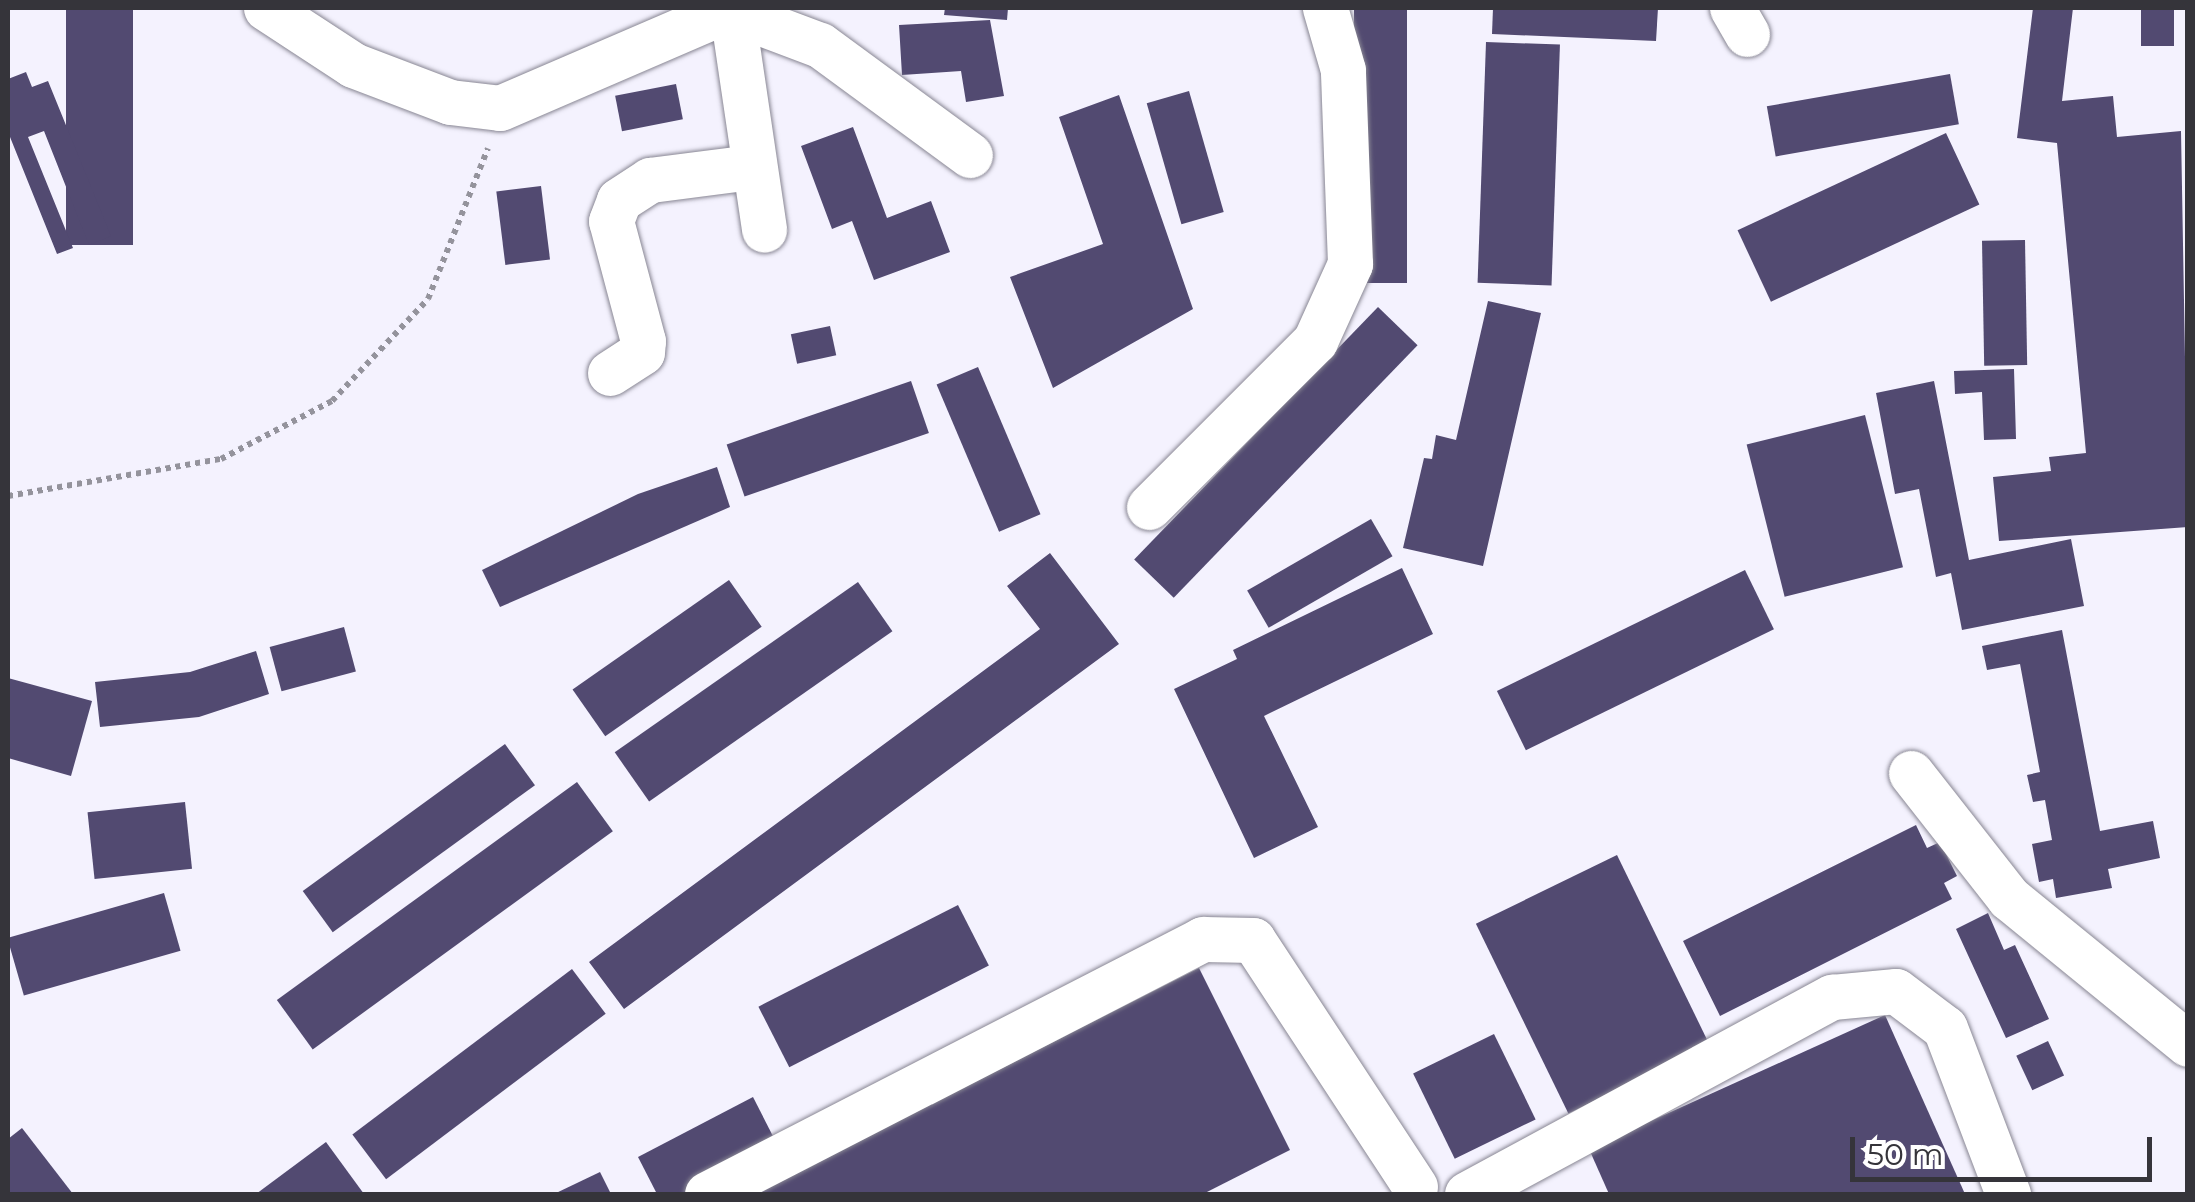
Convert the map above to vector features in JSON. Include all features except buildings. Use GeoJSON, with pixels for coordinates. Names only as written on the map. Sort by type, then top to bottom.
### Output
{"type":"FeatureCollection","features":[{"type":"Feature","properties":{"kind":"street"},"geometry":{"type":"LineString","coordinates":[[266,8],[352,66],[450,102],[500,108],[732,10],[820,45],[970,155]]}},
{"type":"Feature","properties":{"kind":"street"},"geometry":{"type":"LineString","coordinates":[[1150,507],[1315,342],[1350,264],[1343,70],[1325,8]]}},
{"type":"Feature","properties":{"kind":"street"},"geometry":{"type":"LineString","coordinates":[[732,10],[764,230]]}},
{"type":"Feature","properties":{"kind":"street"},"geometry":{"type":"LineString","coordinates":[[610,372],[642,352],[643,340],[611,220],[619,200],[650,180],[752,167]]}},
{"type":"Feature","properties":{"kind":"street"},"geometry":{"type":"LineString","coordinates":[[1911,772],[2009,898],[2188,1044]]}},
{"type":"Feature","properties":{"kind":"street"},"geometry":{"type":"LineString","coordinates":[[707,1194],[1203,939],[1253,940],[1406,1190],[1464,1194],[1832,998],[1896,991],[1945,1028],[2008,1194]]}},
{"type":"Feature","properties":{"kind":"path"},"geometry":{"type":"LineString","coordinates":[[8,496],[221,458],[332,401],[428,299],[500,108]]}}]}
